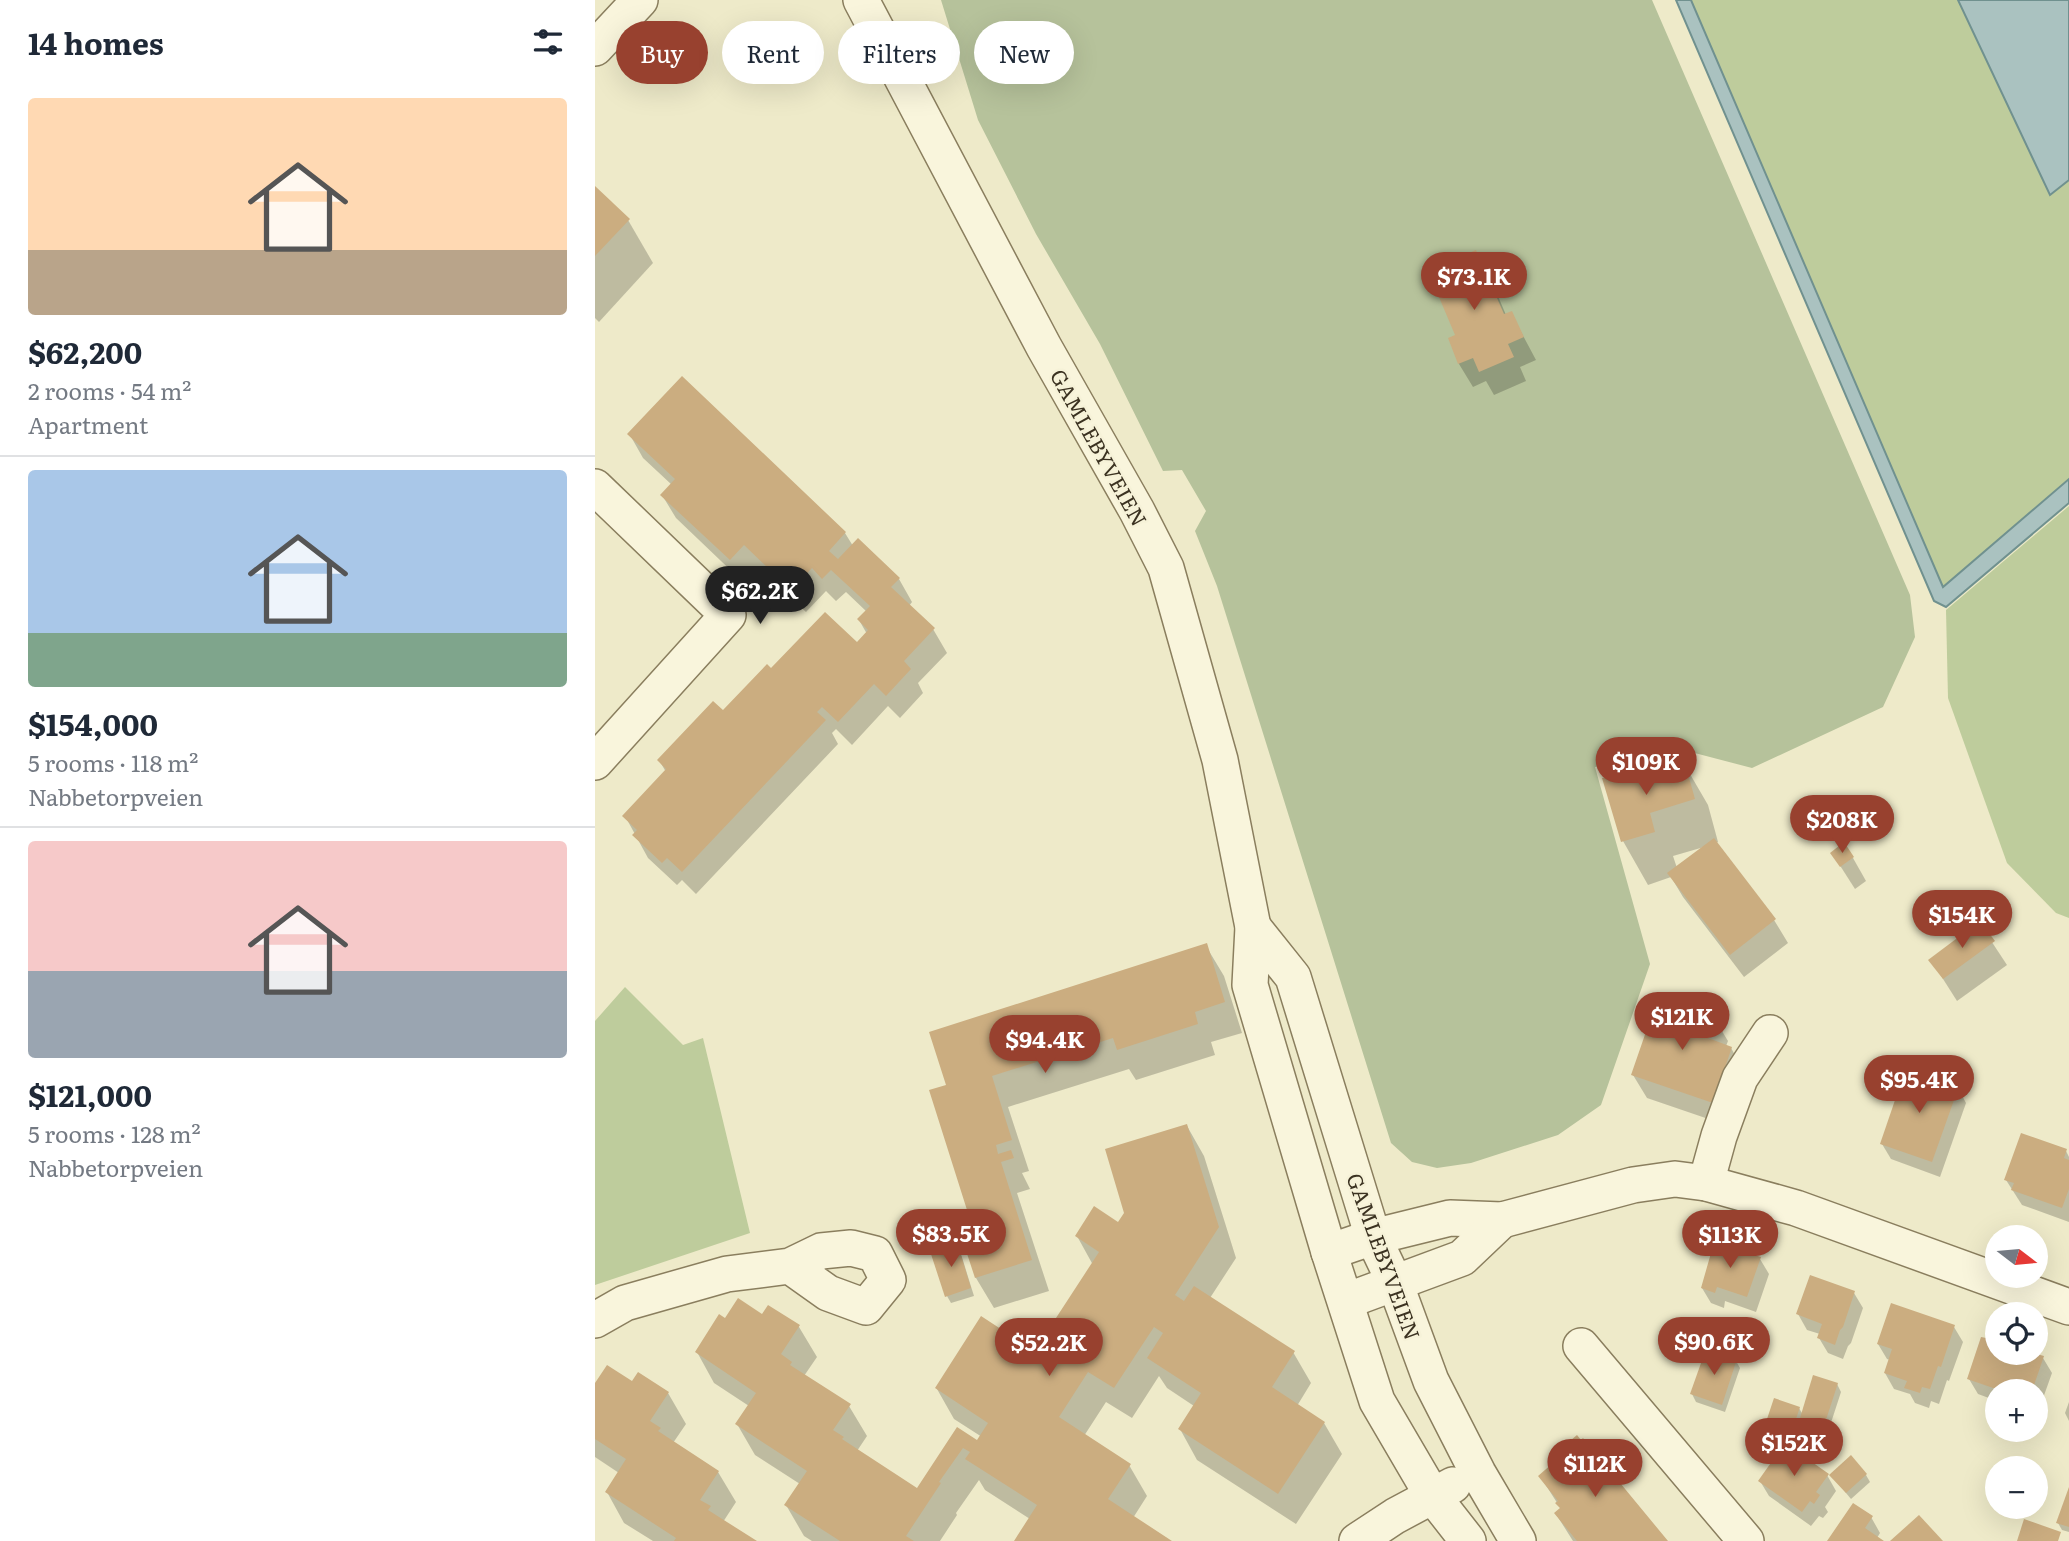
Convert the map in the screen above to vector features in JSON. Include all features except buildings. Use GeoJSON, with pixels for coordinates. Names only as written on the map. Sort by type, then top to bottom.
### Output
{"type":"FeatureCollection","features":[{"type":"Feature","properties":{"kind":"street"},"geometry":{"type":"LineString","coordinates":[[595,48],[640,0]]}},
{"type":"Feature","properties":{"kind":"street","name":"GAMLEBYVEIEN"},"geometry":{"type":"LineString","coordinates":[[861,0],[1044,347],[1137,511],[1166,568],[1220,760],[1253,927],[1250,985],[1329,1252],[1377,1401],[1458,1538]]}},
{"type":"Feature","properties":{"kind":"street"},"geometry":{"type":"LineString","coordinates":[[595,487],[728,615],[595,762]]}},
{"type":"Feature","properties":{"kind":"street","name":"GAMLEBYVEIEN"},"geometry":{"type":"LineString","coordinates":[[1253,927],[1293,977],[1373,1237],[1395,1283],[1431,1381],[1478,1473],[1518,1541]]}},
{"type":"Feature","properties":{"kind":"street"},"geometry":{"type":"LineString","coordinates":[[1706,1183],[1719,1136],[1740,1078],[1770,1033]]}},
{"type":"Feature","properties":{"kind":"street"},"geometry":{"type":"LineString","coordinates":[[1329,1252],[1373,1237],[1450,1218],[1502,1220],[1633,1185],[1675,1179],[1706,1183],[1797,1208],[2069,1307]]}},
{"type":"Feature","properties":{"kind":"street"},"geometry":{"type":"LineString","coordinates":[[1346,1301],[1462,1258],[1502,1220]]}},
{"type":"Feature","properties":{"kind":"street"},"geometry":{"type":"LineString","coordinates":[[595,1320],[625,1303],[727,1273],[790,1266]]}},
{"type":"Feature","properties":{"kind":"street"},"geometry":{"type":"LineString","coordinates":[[1581,1346],[1746,1541]]}},
{"type":"Feature","properties":{"kind":"street"},"geometry":{"type":"LineString","coordinates":[[1357,1541],[1432,1494],[1478,1473]]}},
{"type":"Feature","properties":{"kind":"street"},"geometry":{"type":"LineString","coordinates":[[1458,1538],[1500,1511]]}},
{"type":"Feature","properties":{"kind":"green space"},"geometry":{"type":"Polygon","coordinates":[[[941,0],[1652,0],[1910,595],[1915,637],[1883,707],[1752,768],[1687,751],[1595,767],[1650,964],[1601,1105],[1558,1135],[1471,1163],[1437,1168],[1412,1162],[1391,1143],[1217,586],[1195,531],[1206,511],[1182,470],[1163,471],[1100,344],[1036,234],[978,120],[960,62],[960,21],[947,21],[941,0]]]}},
{"type":"Feature","properties":{"kind":"green space"},"geometry":{"type":"Polygon","coordinates":[[[1691,0],[1958,0],[2050,195],[2069,180],[2069,479],[1943,587],[1691,0]]]}},
{"type":"Feature","properties":{"kind":"green space"},"geometry":{"type":"Polygon","coordinates":[[[2069,506],[2069,918],[2056,913],[2007,863],[1948,698],[1946,610],[2069,506]]]}},
{"type":"Feature","properties":{"kind":"green space"},"geometry":{"type":"Polygon","coordinates":[[[625,987],[683,1045],[703,1038],[750,1233],[595,1285],[595,1021],[625,987]]]}},
{"type":"Feature","properties":{"kind":"water"},"geometry":{"type":"Polygon","coordinates":[[[1676,0],[1691,0],[1943,587],[2069,479],[2069,503],[1946,607],[1934,601],[1676,0]]]}},
{"type":"Feature","properties":{"kind":"water"},"geometry":{"type":"Polygon","coordinates":[[[1958,0],[2069,0],[2069,180],[2050,195],[1958,0]]]}}]}
